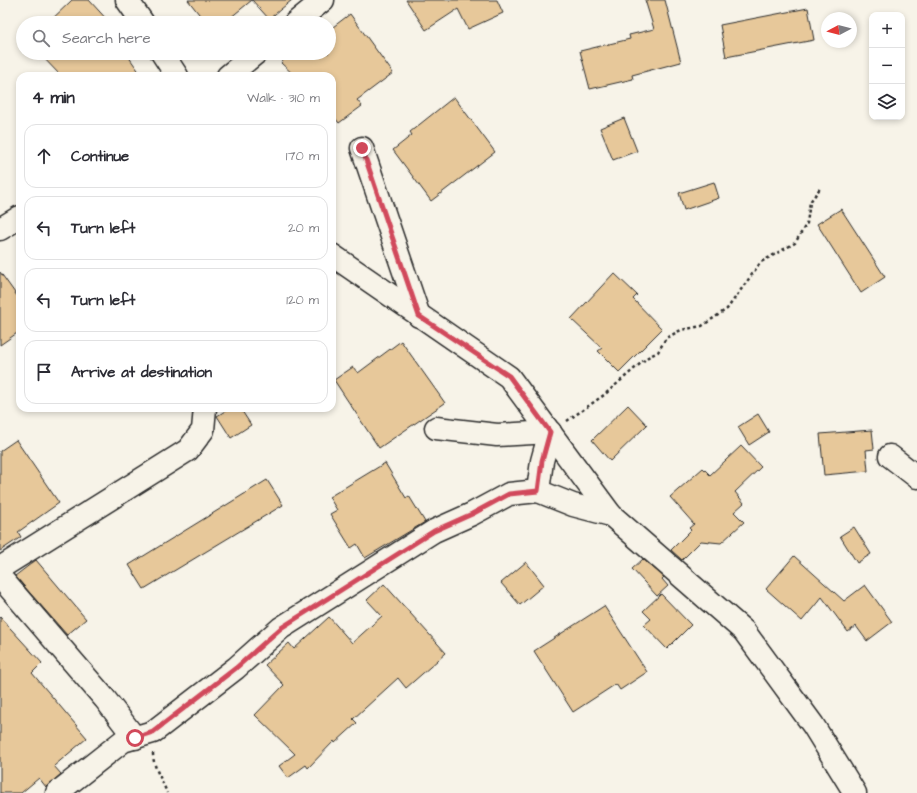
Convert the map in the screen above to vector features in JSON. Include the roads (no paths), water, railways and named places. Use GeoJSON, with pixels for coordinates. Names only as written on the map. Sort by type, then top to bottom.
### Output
{"type":"FeatureCollection","features":[{"type":"Feature","properties":{"kind":"street"},"geometry":{"type":"LineString","coordinates":[[127,0],[138,16]]}},
{"type":"Feature","properties":{"kind":"street"},"geometry":{"type":"LineString","coordinates":[[304,16],[323,0]]}},
{"type":"Feature","properties":{"kind":"street"},"geometry":{"type":"LineString","coordinates":[[167,60],[174,72]]}},
{"type":"Feature","properties":{"kind":"street"},"geometry":{"type":"LineString","coordinates":[[233,72],[247,60]]}},
{"type":"Feature","properties":{"kind":"street"},"geometry":{"type":"LineString","coordinates":[[362,148],[419,316]]}},
{"type":"Feature","properties":{"kind":"street"},"geometry":{"type":"LineString","coordinates":[[0,229],[16,220]]}},
{"type":"Feature","properties":{"kind":"street"},"geometry":{"type":"LineString","coordinates":[[336,258],[419,316],[509,376],[611,515],[744,631],[813,725],[855,793]]}},
{"type":"Feature","properties":{"kind":"street"},"geometry":{"type":"LineString","coordinates":[[0,568],[188,450],[203,430],[205,412]]}},
{"type":"Feature","properties":{"kind":"street"},"geometry":{"type":"LineString","coordinates":[[436,428],[497,435],[550,432]]}},
{"type":"Feature","properties":{"kind":"street"},"geometry":{"type":"LineString","coordinates":[[538,491],[542,461],[550,432]]}},
{"type":"Feature","properties":{"kind":"street"},"geometry":{"type":"LineString","coordinates":[[890,456],[917,478]]}},
{"type":"Feature","properties":{"kind":"street"},"geometry":{"type":"LineString","coordinates":[[61,792],[123,741],[144,735],[236,668],[281,628],[434,531],[472,514],[509,494],[538,491],[573,505],[611,515]]}},
{"type":"Feature","properties":{"kind":"street"},"geometry":{"type":"LineString","coordinates":[[0,577],[105,698],[144,735]]}}]}
